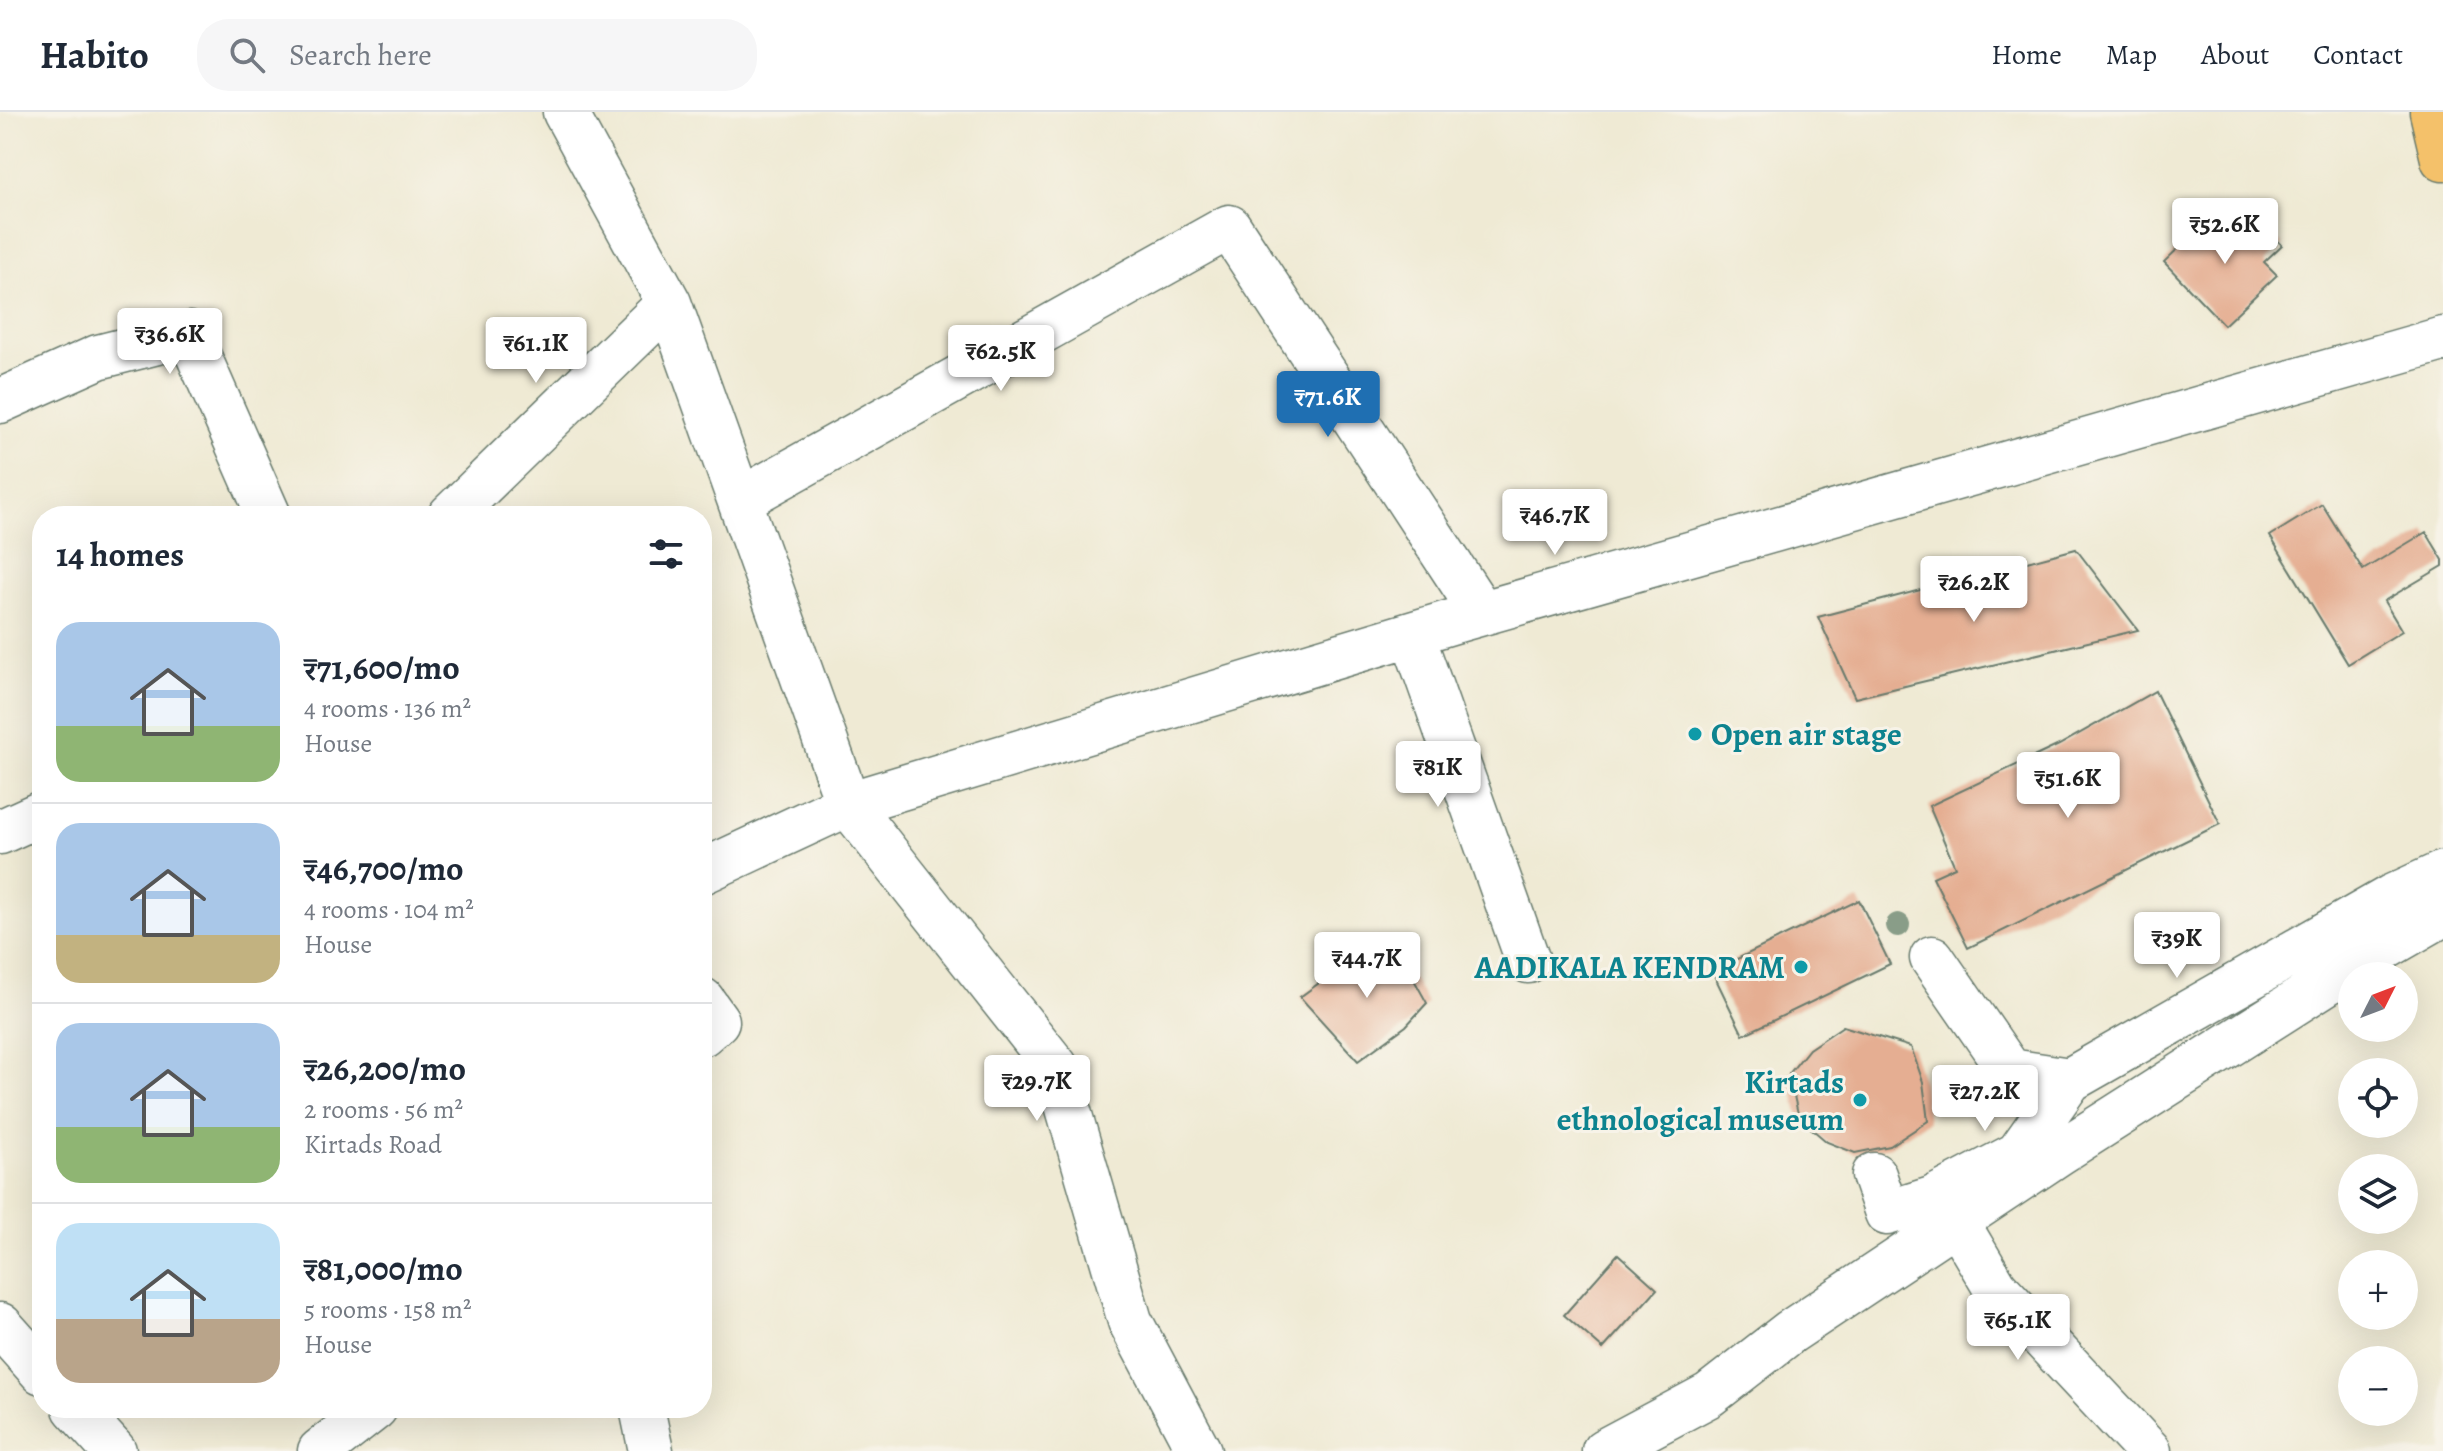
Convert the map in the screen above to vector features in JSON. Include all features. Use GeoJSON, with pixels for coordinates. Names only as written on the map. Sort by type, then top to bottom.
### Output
{"type":"FeatureCollection","features":[{"type":"Feature","properties":{"kind":"main road"},"geometry":{"type":"LineString","coordinates":[[2432,112],[2443,159]]}},
{"type":"Feature","properties":{"kind":"street"},"geometry":{"type":"LineString","coordinates":[[565,112],[669,303],[848,804],[1056,1067],[1130,1321],[1199,1451]]}},
{"type":"Feature","properties":{"kind":"street"},"geometry":{"type":"LineString","coordinates":[[740,500],[1229,227],[1482,613]]}},
{"type":"Feature","properties":{"kind":"street"},"geometry":{"type":"LineString","coordinates":[[460,506],[669,303]]}},
{"type":"Feature","properties":{"kind":"street"},"geometry":{"type":"LineString","coordinates":[[0,401],[98,357],[189,334],[265,506]]}},
{"type":"Feature","properties":{"kind":"street"},"geometry":{"type":"LineString","coordinates":[[712,867],[848,804],[1482,613],[2443,339]]}},
{"type":"Feature","properties":{"kind":"street"},"geometry":{"type":"LineString","coordinates":[[1412,634],[1528,961]]}},
{"type":"Feature","properties":{"kind":"street"},"geometry":{"type":"LineString","coordinates":[[0,832],[32,818]]}},
{"type":"Feature","properties":{"kind":"street"},"geometry":{"type":"LineString","coordinates":[[1874,1175],[1887,1213],[1932,1199],[2018,1154],[2070,1080],[2391,897],[2443,873]]}},
{"type":"Feature","properties":{"kind":"street"},"geometry":{"type":"LineString","coordinates":[[1604,1451],[1709,1395],[1790,1332],[1956,1221],[2353,966],[2443,914]]}},
{"type":"Feature","properties":{"kind":"street"},"geometry":{"type":"LineString","coordinates":[[1932,958],[2010,1071],[2070,1080]]}},
{"type":"Feature","properties":{"kind":"street"},"geometry":{"type":"LineString","coordinates":[[1956,1221],[1995,1287],[2149,1451]]}},
{"type":"Feature","properties":{"kind":"street"},"geometry":{"type":"LineString","coordinates":[[84,1418],[114,1451]]}},
{"type":"Feature","properties":{"kind":"street"},"geometry":{"type":"LineString","coordinates":[[320,1451],[362,1418]]}},
{"type":"Feature","properties":{"kind":"street"},"geometry":{"type":"LineString","coordinates":[[644,1418],[651,1451]]}},
{"type":"Feature","properties":{"kind":"building"},"geometry":{"type":"Polygon","coordinates":[[[2216,212],[2244,241],[2262,224],[2282,245],[2264,262],[2277,275],[2224,325],[2164,262],[2216,212]]]}},
{"type":"Feature","properties":{"kind":"building"},"geometry":{"type":"Polygon","coordinates":[[[2322,504],[2363,570],[2426,532],[2443,560],[2443,566],[2384,601],[2402,631],[2348,664],[2270,536],[2322,504]]]}},
{"type":"Feature","properties":{"kind":"building"},"geometry":{"type":"Polygon","coordinates":[[[2076,549],[2138,630],[1855,698],[1818,617],[2076,549]]]}},
{"type":"Feature","properties":{"kind":"building"},"geometry":{"type":"Polygon","coordinates":[[[2155,691],[2220,824],[1968,948],[1933,877],[1955,867],[1929,806],[2059,745],[2155,691]]]}},
{"type":"Feature","properties":{"kind":"building","name":"AADIKALA KENDRAM"},"geometry":{"type":"Polygon","coordinates":[[[1859,900],[1890,964],[1743,1035],[1712,971],[1859,900]]]}},
{"type":"Feature","properties":{"kind":"building"},"geometry":{"type":"Polygon","coordinates":[[[1378,940],[1412,976],[1427,1003],[1406,1026],[1358,1061],[1300,997],[1378,940]]]}},
{"type":"Feature","properties":{"kind":"building","name":"Kirtads ethnological museum"},"geometry":{"type":"Polygon","coordinates":[[[1843,1026],[1911,1047],[1923,1082],[1928,1121],[1890,1146],[1855,1153],[1827,1142],[1799,1118],[1789,1074],[1809,1049],[1843,1026]]]}},
{"type":"Feature","properties":{"kind":"building"},"geometry":{"type":"Polygon","coordinates":[[[1618,1254],[1657,1289],[1603,1349],[1564,1315],[1618,1254]]]}},
{"type":"Feature","properties":{"kind":"place","name":"Open air stage"},"geometry":{"type":"Point","coordinates":[1695,734]}},
{"type":"Feature","properties":{"kind":"place","name":"AADIKALA KENDRAM"},"geometry":{"type":"Point","coordinates":[1801,967]}},
{"type":"Feature","properties":{"kind":"place","name":"Kirtads ethnological museum"},"geometry":{"type":"Point","coordinates":[1860,1100]}}]}
